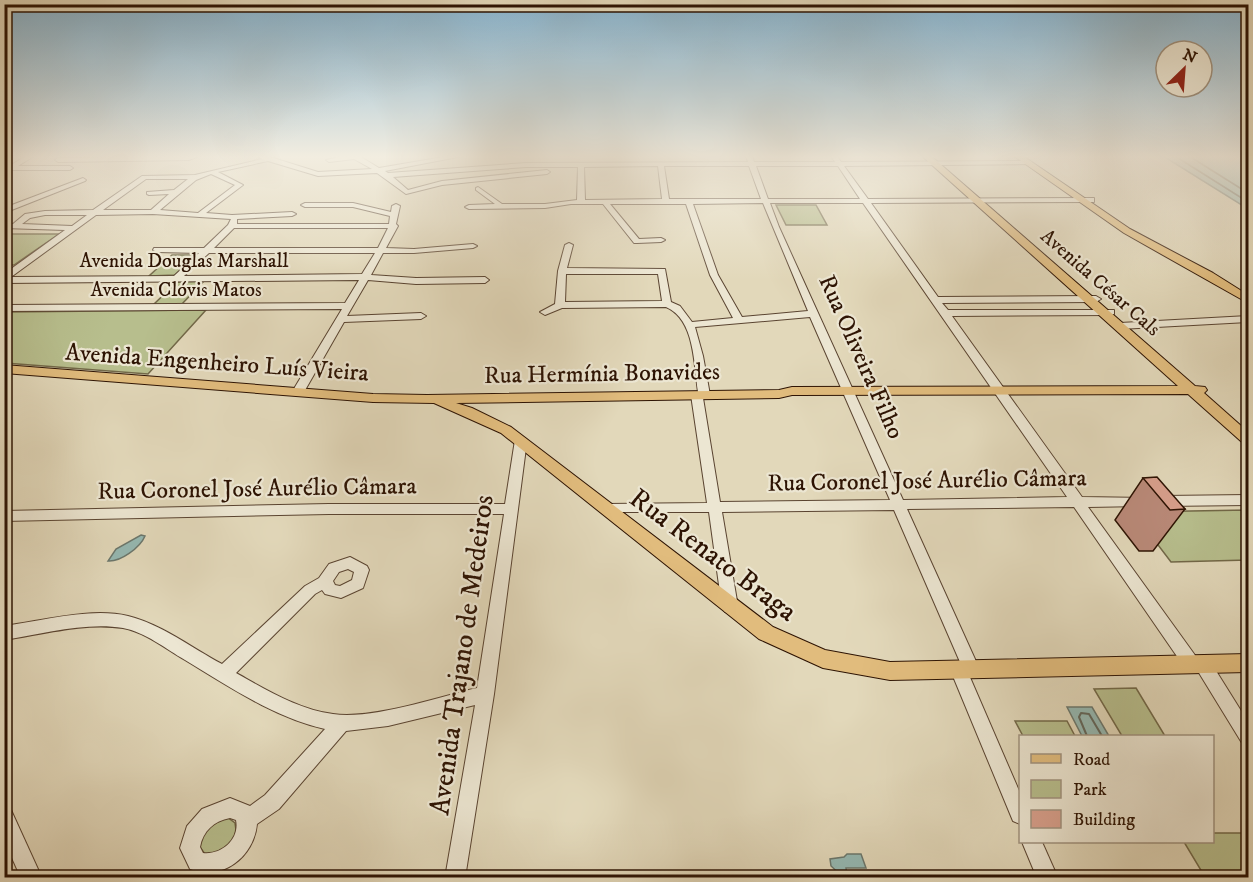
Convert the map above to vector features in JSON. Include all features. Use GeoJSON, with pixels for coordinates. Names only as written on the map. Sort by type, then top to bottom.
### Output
{"type":"FeatureCollection","features":[{"type":"Feature","properties":{"kind":"main road","name":"Avenida César Cals"},"geometry":{"type":"LineString","coordinates":[[976,197],[1248,432]]}},
{"type":"Feature","properties":{"kind":"main road"},"geometry":{"type":"LineString","coordinates":[[1082,197],[1138,238],[1216,278],[1248,300]]}},
{"type":"Feature","properties":{"kind":"main road"},"geometry":{"type":"LineString","coordinates":[[1086,200],[1248,293]]}},
{"type":"Feature","properties":{"kind":"main road","name":"Avenida Engenheiro Luís Vieira"},"geometry":{"type":"LineString","coordinates":[[4,369],[298,392],[427,399]]}},
{"type":"Feature","properties":{"kind":"main road","name":"Avenida César Cals"},"geometry":{"type":"LineString","coordinates":[[1196,389],[1248,440]]}},
{"type":"Feature","properties":{"kind":"main road","name":"Rua Hermínia Bonavides"},"geometry":{"type":"LineString","coordinates":[[427,399],[779,394],[794,397],[850,393],[1196,389]]}},
{"type":"Feature","properties":{"kind":"main road","name":"Rua Renato Braga"},"geometry":{"type":"LineString","coordinates":[[427,399],[489,420],[521,440],[730,607],[766,633],[823,659],[890,671],[1248,663]]}},
{"type":"Feature","properties":{"kind":"street"},"geometry":{"type":"LineString","coordinates":[[4,213],[42,197]]}},
{"type":"Feature","properties":{"kind":"street"},"geometry":{"type":"LineString","coordinates":[[4,279],[116,197]]}},
{"type":"Feature","properties":{"kind":"street"},"geometry":{"type":"LineString","coordinates":[[153,212],[172,197]]}},
{"type":"Feature","properties":{"kind":"street"},"geometry":{"type":"LineString","coordinates":[[199,215],[223,197]]}},
{"type":"Feature","properties":{"kind":"street"},"geometry":{"type":"LineString","coordinates":[[298,392],[394,226],[395,210],[403,197]]}},
{"type":"Feature","properties":{"kind":"street"},"geometry":{"type":"LineString","coordinates":[[489,197],[499,204]]}},
{"type":"Feature","properties":{"kind":"street"},"geometry":{"type":"LineString","coordinates":[[581,197],[581,202]]}},
{"type":"Feature","properties":{"kind":"street"},"geometry":{"type":"LineString","coordinates":[[665,197],[666,202]]}},
{"type":"Feature","properties":{"kind":"street","name":"Rua Oliveira Filho"},"geometry":{"type":"LineString","coordinates":[[763,197],[896,503],[964,668],[1019,811]]}},
{"type":"Feature","properties":{"kind":"street"},"geometry":{"type":"LineString","coordinates":[[864,197],[1077,501],[1248,736]]}},
{"type":"Feature","properties":{"kind":"street"},"geometry":{"type":"LineString","coordinates":[[469,207],[581,202],[1086,200]]}},
{"type":"Feature","properties":{"kind":"street"},"geometry":{"type":"LineString","coordinates":[[606,202],[610,210],[637,241],[662,240]]}},
{"type":"Feature","properties":{"kind":"street"},"geometry":{"type":"LineString","coordinates":[[689,202],[714,275],[739,320]]}},
{"type":"Feature","properties":{"kind":"street"},"geometry":{"type":"LineString","coordinates":[[305,205],[362,206],[395,210]]}},
{"type":"Feature","properties":{"kind":"street"},"geometry":{"type":"LineString","coordinates":[[4,213],[28,216],[45,213],[153,212],[199,215],[232,221],[394,226]]}},
{"type":"Feature","properties":{"kind":"street"},"geometry":{"type":"LineString","coordinates":[[176,279],[208,249],[232,221],[292,214]]}},
{"type":"Feature","properties":{"kind":"street"},"geometry":{"type":"LineString","coordinates":[[15,226],[28,216]]}},
{"type":"Feature","properties":{"kind":"street"},"geometry":{"type":"LineString","coordinates":[[4,226],[73,228]]}},
{"type":"Feature","properties":{"kind":"street"},"geometry":{"type":"LineString","coordinates":[[560,305],[562,271],[568,244]]}},
{"type":"Feature","properties":{"kind":"street"},"geometry":{"type":"LineString","coordinates":[[157,250],[380,251],[473,246]]}},
{"type":"Feature","properties":{"kind":"street"},"geometry":{"type":"LineString","coordinates":[[562,271],[662,271],[667,304]]}},
{"type":"Feature","properties":{"kind":"street","name":"Avenida Douglas Marshall"},"geometry":{"type":"LineString","coordinates":[[4,279],[364,277],[416,281],[485,280]]}},
{"type":"Feature","properties":{"kind":"street"},"geometry":{"type":"LineString","coordinates":[[936,300],[1092,299]]}},
{"type":"Feature","properties":{"kind":"street"},"geometry":{"type":"LineString","coordinates":[[545,312],[560,305],[667,304],[682,310],[691,326],[730,607]]}},
{"type":"Feature","properties":{"kind":"street","name":"Avenida Clóvis Matos"},"geometry":{"type":"LineString","coordinates":[[4,308],[348,306]]}},
{"type":"Feature","properties":{"kind":"street"},"geometry":{"type":"LineString","coordinates":[[946,313],[1107,312]]}},
{"type":"Feature","properties":{"kind":"street"},"geometry":{"type":"LineString","coordinates":[[691,326],[814,314]]}},
{"type":"Feature","properties":{"kind":"street"},"geometry":{"type":"LineString","coordinates":[[341,319],[422,316]]}},
{"type":"Feature","properties":{"kind":"street"},"geometry":{"type":"LineString","coordinates":[[1124,326],[1248,319]]}},
{"type":"Feature","properties":{"kind":"street","name":"Avenida Trajano de Medeiros"},"geometry":{"type":"LineString","coordinates":[[455,878],[485,694],[521,440]]}},
{"type":"Feature","properties":{"kind":"street","name":"Rua Coronel José Aurélio Câmara"},"geometry":{"type":"LineString","coordinates":[[606,509],[896,503],[1248,500]]}},
{"type":"Feature","properties":{"kind":"street","name":"Rua Coronel José Aurélio Câmara"},"geometry":{"type":"LineString","coordinates":[[4,516],[329,509],[510,509]]}},
{"type":"Feature","properties":{"kind":"street"},"geometry":{"type":"LineString","coordinates":[[223,674],[310,590],[325,582]]}},
{"type":"Feature","properties":{"kind":"street"},"geometry":{"type":"LineString","coordinates":[[4,633],[107,620],[125,622],[145,629],[223,674],[303,714],[342,723],[485,694]]}},
{"type":"Feature","properties":{"kind":"street"},"geometry":{"type":"LineString","coordinates":[[247,819],[272,801],[342,723]]}},
{"type":"Feature","properties":{"kind":"street"},"geometry":{"type":"LineString","coordinates":[[4,817],[32,878]]}},
{"type":"Feature","properties":{"kind":"street"},"geometry":{"type":"LineString","coordinates":[[1032,843],[1048,878]]}},
{"type":"Feature","properties":{"kind":"green space"},"geometry":{"type":"Polygon","coordinates":[[[776,205],[816,205],[827,225],[786,225],[776,205]]]}},
{"type":"Feature","properties":{"kind":"green space"},"geometry":{"type":"Polygon","coordinates":[[[59,234],[14,265],[5,265],[5,235],[59,234]]]}},
{"type":"Feature","properties":{"kind":"green space"},"geometry":{"type":"Polygon","coordinates":[[[172,255],[197,255],[175,275],[149,276],[172,255]]]}},
{"type":"Feature","properties":{"kind":"green space"},"geometry":{"type":"Polygon","coordinates":[[[204,281],[181,305],[153,305],[177,282],[204,281]]]}},
{"type":"Feature","properties":{"kind":"green space"},"geometry":{"type":"Polygon","coordinates":[[[206,310],[148,374],[5,363],[5,312],[206,310]]]}},
{"type":"Feature","properties":{"kind":"green space"},"geometry":{"type":"Polygon","coordinates":[[[1248,510],[1248,560],[1171,562],[1133,512],[1248,510]]]}},
{"type":"Feature","properties":{"kind":"green space"},"geometry":{"type":"Polygon","coordinates":[[[1136,688],[1164,735],[1121,735],[1094,689],[1136,688]]]}},
{"type":"Feature","properties":{"kind":"green space"},"geometry":{"type":"Polygon","coordinates":[[[1015,721],[1067,721],[1074,735],[1022,735],[1015,721]]]}},
{"type":"Feature","properties":{"kind":"green space"},"geometry":{"type":"Polygon","coordinates":[[[227,817],[235,823],[235,836],[223,849],[205,854],[199,846],[205,829],[227,817]]]}},
{"type":"Feature","properties":{"kind":"green space"},"geometry":{"type":"Polygon","coordinates":[[[1214,833],[1248,833],[1248,877],[1205,877],[1185,843],[1214,843],[1214,833]]]}},
{"type":"Feature","properties":{"kind":"water"},"geometry":{"type":"Polygon","coordinates":[[[1229,197],[1248,197],[1248,209],[1229,197]]]}},
{"type":"Feature","properties":{"kind":"water"},"geometry":{"type":"Polygon","coordinates":[[[141,535],[145,536],[142,541],[124,557],[108,561],[116,549],[141,535]]]}},
{"type":"Feature","properties":{"kind":"water"},"geometry":{"type":"Polygon","coordinates":[[[1067,707],[1092,707],[1108,735],[1081,735],[1067,707]]]}},
{"type":"Feature","properties":{"kind":"water"},"geometry":{"type":"Polygon","coordinates":[[[847,854],[861,854],[866,868],[846,868],[847,877],[843,877],[831,866],[830,859],[844,857],[847,854]]]}},
{"type":"Feature","properties":{"kind":"building"},"geometry":{"type":"Polygon","coordinates":[[[1157,477],[1185,509],[1170,510],[1143,478],[1157,477]]]}}]}
